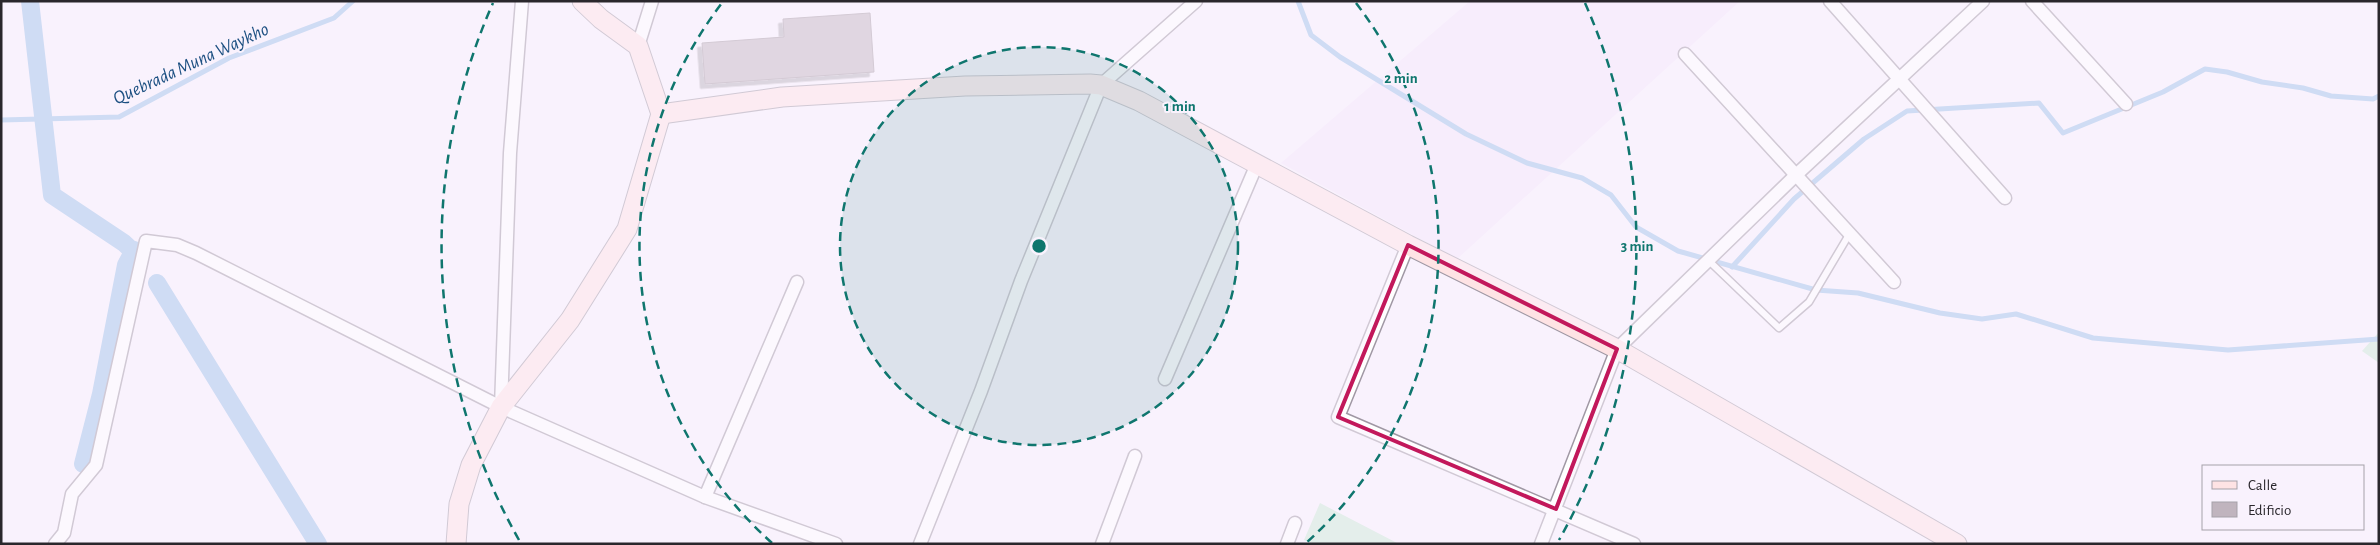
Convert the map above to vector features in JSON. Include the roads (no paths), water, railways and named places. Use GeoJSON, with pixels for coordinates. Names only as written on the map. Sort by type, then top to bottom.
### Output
{"type":"FeatureCollection","features":[{"type":"Feature","properties":{"kind":"street"},"geometry":{"type":"LineString","coordinates":[[500,407],[510,153],[522,1]]}},
{"type":"Feature","properties":{"kind":"street"},"geometry":{"type":"LineString","coordinates":[[456,544],[459,504],[471,465],[500,407],[570,320],[628,229],[661,114],[638,46],[601,19],[582,1]]}},
{"type":"Feature","properties":{"kind":"street"},"geometry":{"type":"LineString","coordinates":[[638,46],[652,1]]}},
{"type":"Feature","properties":{"kind":"street"},"geometry":{"type":"LineString","coordinates":[[920,544],[981,391],[1021,281],[1101,85],[1196,1]]}},
{"type":"Feature","properties":{"kind":"street"},"geometry":{"type":"LineString","coordinates":[[1830,1],[2005,198]]}},
{"type":"Feature","properties":{"kind":"street"},"geometry":{"type":"LineString","coordinates":[[1541,544],[1617,349],[1796,175],[1983,1]]}},
{"type":"Feature","properties":{"kind":"street"},"geometry":{"type":"LineString","coordinates":[[2032,1],[2126,104]]}},
{"type":"Feature","properties":{"kind":"street"},"geometry":{"type":"LineString","coordinates":[[1685,54],[1894,282]]}},
{"type":"Feature","properties":{"kind":"street"},"geometry":{"type":"LineString","coordinates":[[661,114],[782,98],[820,95],[965,86],[1101,85],[1139,101],[1408,245],[1617,349],[1957,544]]}},
{"type":"Feature","properties":{"kind":"street"},"geometry":{"type":"LineString","coordinates":[[1164,379],[1257,164]]}},
{"type":"Feature","properties":{"kind":"street"},"geometry":{"type":"LineString","coordinates":[[55,544],[64,534],[72,494],[96,465],[146,240],[177,245],[196,252],[500,407],[705,496],[836,544]]}},
{"type":"Feature","properties":{"kind":"street"},"geometry":{"type":"LineString","coordinates":[[1408,245],[1338,417],[1634,544]]}},
{"type":"Feature","properties":{"kind":"street"},"geometry":{"type":"LineString","coordinates":[[705,496],[797,282]]}},
{"type":"Feature","properties":{"kind":"street"},"geometry":{"type":"LineString","coordinates":[[1102,544],[1135,456]]}},
{"type":"Feature","properties":{"kind":"street"},"geometry":{"type":"LineString","coordinates":[[1287,544],[1294,523]]}},
{"type":"Feature","properties":{"kind":"lane"},"geometry":{"type":"LineString","coordinates":[[1708,260],[1779,328],[1809,302],[1850,233]]}},
{"type":"Feature","properties":{"kind":"waterway"},"geometry":{"type":"LineString","coordinates":[[30,1],[52,195],[124,243],[138,256]]}},
{"type":"Feature","properties":{"kind":"waterway","name":"Quebrada Muna Waykho"},"geometry":{"type":"LineString","coordinates":[[1,120],[119,117],[229,58],[334,18],[353,1]]}},
{"type":"Feature","properties":{"kind":"waterway"},"geometry":{"type":"LineString","coordinates":[[1298,1],[1311,35],[1340,57],[1466,134],[1527,163],[1582,178],[1611,195],[1636,227],[1678,251],[1816,290],[1858,293],[1940,313],[1982,319],[2016,314],[2093,338],[2228,350],[2379,339]]}},
{"type":"Feature","properties":{"kind":"waterway"},"geometry":{"type":"LineString","coordinates":[[1732,267],[1794,199],[1864,139],[1907,111],[2039,103],[2063,133],[2163,92],[2205,69],[2227,72],[2262,82],[2303,88],[2331,96],[2373,99],[2379,96]]}},
{"type":"Feature","properties":{"kind":"waterway"},"geometry":{"type":"LineString","coordinates":[[83,464],[101,394],[126,265],[134,250]]}},
{"type":"Feature","properties":{"kind":"waterway"},"geometry":{"type":"LineString","coordinates":[[157,283],[318,544]]}}]}
